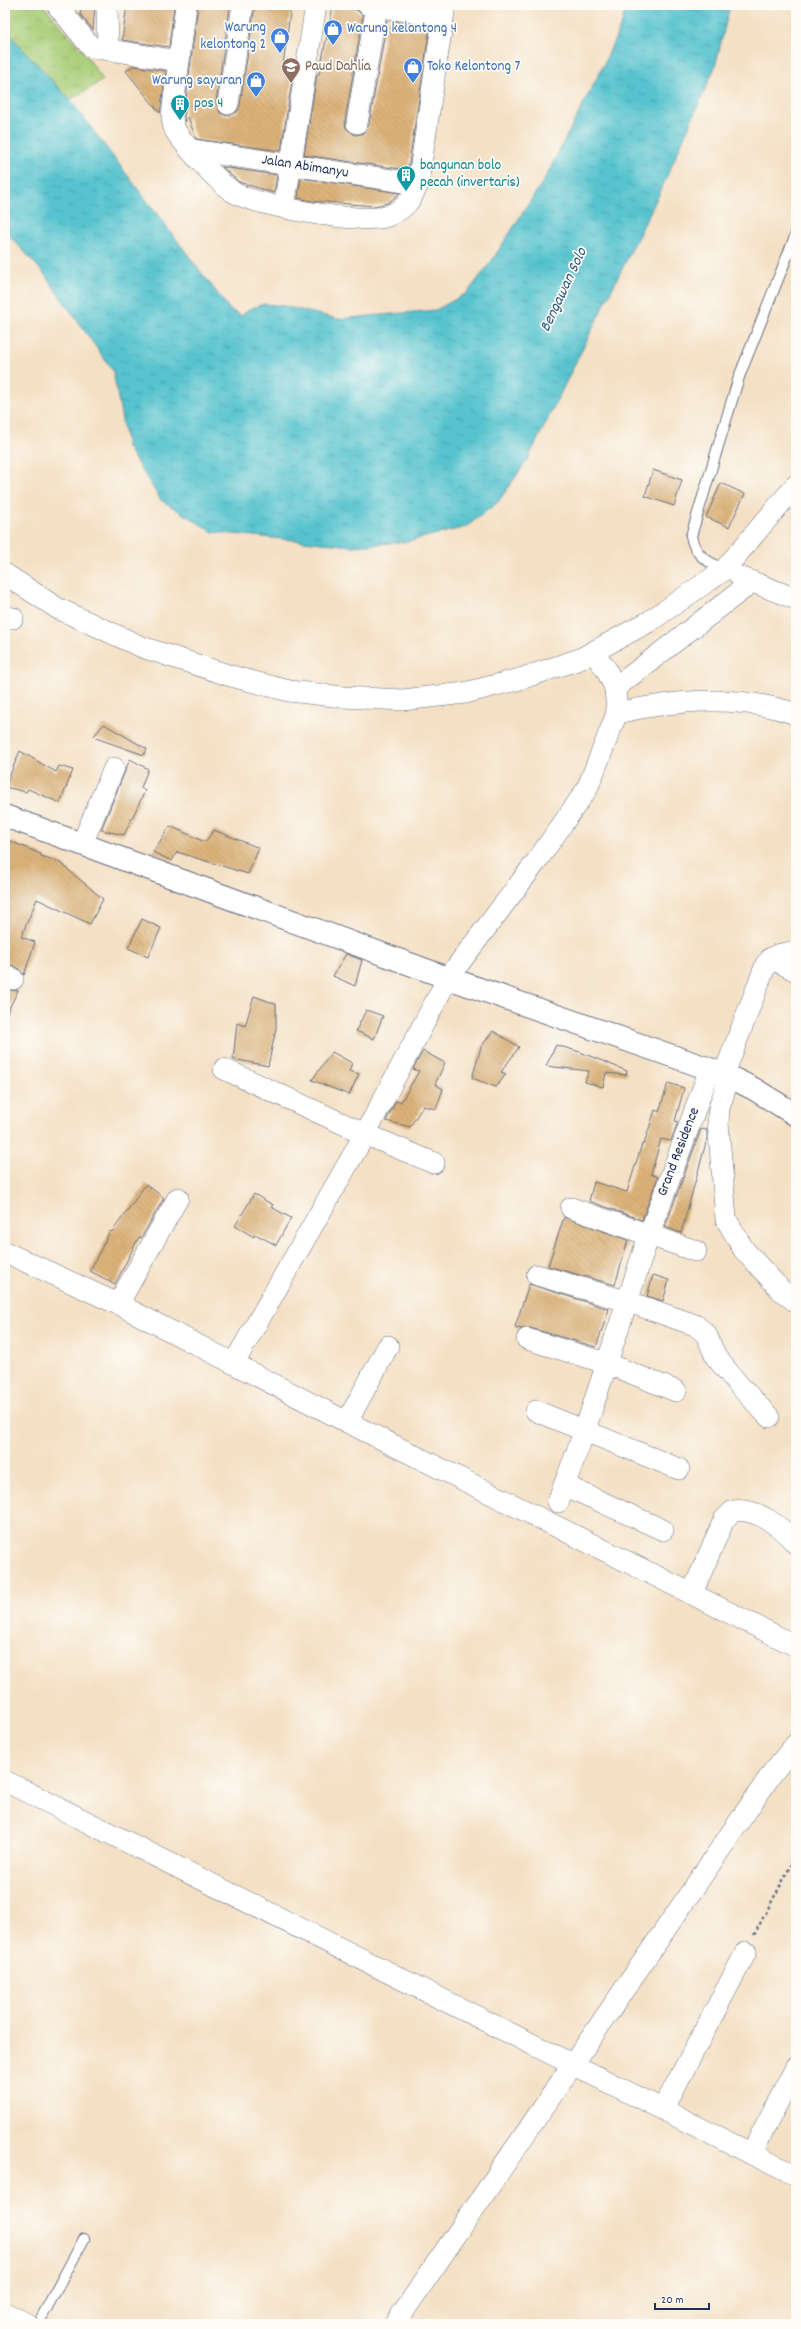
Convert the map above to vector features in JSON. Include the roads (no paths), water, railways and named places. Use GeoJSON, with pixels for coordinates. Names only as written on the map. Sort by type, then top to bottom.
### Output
{"type":"FeatureCollection","features":[{"type":"Feature","properties":{"kind":"street"},"geometry":{"type":"LineString","coordinates":[[57,5],[91,47],[179,61]]}},
{"type":"Feature","properties":{"kind":"street"},"geometry":{"type":"LineString","coordinates":[[107,5],[108,50]]}},
{"type":"Feature","properties":{"kind":"street"},"geometry":{"type":"LineString","coordinates":[[186,5],[172,122],[175,130],[192,150],[219,181],[233,192],[249,200],[353,218],[372,219],[387,216],[400,210],[412,201],[418,184],[444,11],[374,5],[356,123]]}},
{"type":"Feature","properties":{"kind":"street"},"geometry":{"type":"LineString","coordinates":[[228,104],[243,5]]}},
{"type":"Feature","properties":{"kind":"street"},"geometry":{"type":"LineString","coordinates":[[284,207],[316,5]]}},
{"type":"Feature","properties":{"kind":"street","name":"Jalan Abimanyu"},"geometry":{"type":"LineString","coordinates":[[192,150],[418,184]]}},
{"type":"Feature","properties":{"kind":"street"},"geometry":{"type":"LineString","coordinates":[[5,574],[57,608],[142,647],[231,676],[289,691],[343,697],[403,700],[465,693],[520,679],[580,659],[650,621],[724,570],[796,484]]}},
{"type":"Feature","properties":{"kind":"street"},"geometry":{"type":"LineString","coordinates":[[724,570],[796,599]]}},
{"type":"Feature","properties":{"kind":"street"},"geometry":{"type":"LineString","coordinates":[[615,688],[752,582]]}},
{"type":"Feature","properties":{"kind":"street"},"geometry":{"type":"LineString","coordinates":[[234,1362],[365,1134],[448,978],[531,868],[587,789],[617,713],[615,688],[606,669],[593,652]]}},
{"type":"Feature","properties":{"kind":"street"},"geometry":{"type":"LineString","coordinates":[[617,713],[659,704],[702,700],[744,703],[796,714]]}},
{"type":"Feature","properties":{"kind":"street"},"geometry":{"type":"LineString","coordinates":[[82,844],[114,768]]}},
{"type":"Feature","properties":{"kind":"street"},"geometry":{"type":"LineString","coordinates":[[5,816],[448,978],[721,1073],[754,1088],[796,1116]]}},
{"type":"Feature","properties":{"kind":"street"},"geometry":{"type":"LineString","coordinates":[[796,951],[777,955],[771,958],[762,972],[721,1073],[718,1123],[726,1219],[744,1250],[781,1290],[796,1302]]}},
{"type":"Feature","properties":{"kind":"street"},"geometry":{"type":"LineString","coordinates":[[771,958],[796,971]]}},
{"type":"Feature","properties":{"kind":"street"},"geometry":{"type":"LineString","coordinates":[[224,1069],[365,1134],[434,1163]]}},
{"type":"Feature","properties":{"kind":"street","name":"Grand Residence"},"geometry":{"type":"LineString","coordinates":[[663,1530],[561,1494],[585,1430],[626,1301],[649,1235],[721,1073]]}},
{"type":"Feature","properties":{"kind":"street"},"geometry":{"type":"LineString","coordinates":[[118,1304],[178,1198]]}},
{"type":"Feature","properties":{"kind":"street"},"geometry":{"type":"LineString","coordinates":[[571,1208],[696,1251]]}},
{"type":"Feature","properties":{"kind":"street"},"geometry":{"type":"LineString","coordinates":[[5,1252],[118,1304],[234,1362],[347,1422],[796,1646]]}},
{"type":"Feature","properties":{"kind":"street"},"geometry":{"type":"LineString","coordinates":[[537,1275],[685,1320],[702,1329],[716,1357],[738,1384],[769,1417]]}},
{"type":"Feature","properties":{"kind":"street"},"geometry":{"type":"LineString","coordinates":[[527,1339],[606,1363],[676,1390]]}},
{"type":"Feature","properties":{"kind":"street"},"geometry":{"type":"LineString","coordinates":[[347,1422],[388,1346]]}},
{"type":"Feature","properties":{"kind":"street"},"geometry":{"type":"LineString","coordinates":[[536,1411],[678,1469]]}},
{"type":"Feature","properties":{"kind":"street"},"geometry":{"type":"LineString","coordinates":[[692,1593],[724,1520],[734,1511],[750,1512],[770,1521],[784,1530],[796,1544]]}},
{"type":"Feature","properties":{"kind":"street"},"geometry":{"type":"LineString","coordinates":[[395,2324],[773,1772],[796,1744]]}},
{"type":"Feature","properties":{"kind":"street"},"geometry":{"type":"LineString","coordinates":[[5,1781],[796,2176]]}},
{"type":"Feature","properties":{"kind":"street"},"geometry":{"type":"LineString","coordinates":[[663,2109],[746,1952]]}},
{"type":"Feature","properties":{"kind":"street"},"geometry":{"type":"LineString","coordinates":[[751,2154],[796,2067]]}},
{"type":"Feature","properties":{"kind":"street"},"geometry":{"type":"LineString","coordinates":[[5,2313],[27,2324]]}},
{"type":"Feature","properties":{"kind":"lane"},"geometry":{"type":"LineString","coordinates":[[724,570],[708,561],[694,548],[691,536],[739,377],[796,234]]}},
{"type":"Feature","properties":{"kind":"lane"},"geometry":{"type":"LineString","coordinates":[[38,2324],[84,2239]]}},
{"type":"Feature","properties":{"kind":"water","name":"Bengawan Solo"},"geometry":{"type":"Polygon","coordinates":[[[626,5],[730,5],[715,67],[660,192],[528,459],[498,502],[466,527],[405,542],[352,546],[213,532],[161,500],[127,447],[113,371],[42,271],[5,231],[5,30],[70,100],[230,310],[242,316],[249,309],[264,304],[284,306],[338,319],[436,310],[467,293],[491,262],[544,180],[603,66],[622,23],[626,5]]]}},
{"type":"Feature","properties":{"kind":"place","name":"Warung kelontong 4"},"geometry":{"type":"Point","coordinates":[333,46]}},
{"type":"Feature","properties":{"kind":"place","name":"Warung kelontong 2"},"geometry":{"type":"Point","coordinates":[280,54]}},
{"type":"Feature","properties":{"kind":"place","name":"Paud Dahlia"},"geometry":{"type":"Point","coordinates":[291,84]}},
{"type":"Feature","properties":{"kind":"place","name":"Toko Kelontong 7"},"geometry":{"type":"Point","coordinates":[413,84]}},
{"type":"Feature","properties":{"kind":"place","name":"Warung sayuran"},"geometry":{"type":"Point","coordinates":[256,98]}},
{"type":"Feature","properties":{"kind":"place","name":"pos 4"},"geometry":{"type":"Point","coordinates":[180,121]}},
{"type":"Feature","properties":{"kind":"place","name":"bangunan bolo pecah (invertaris)"},"geometry":{"type":"Point","coordinates":[406,192]}}]}
